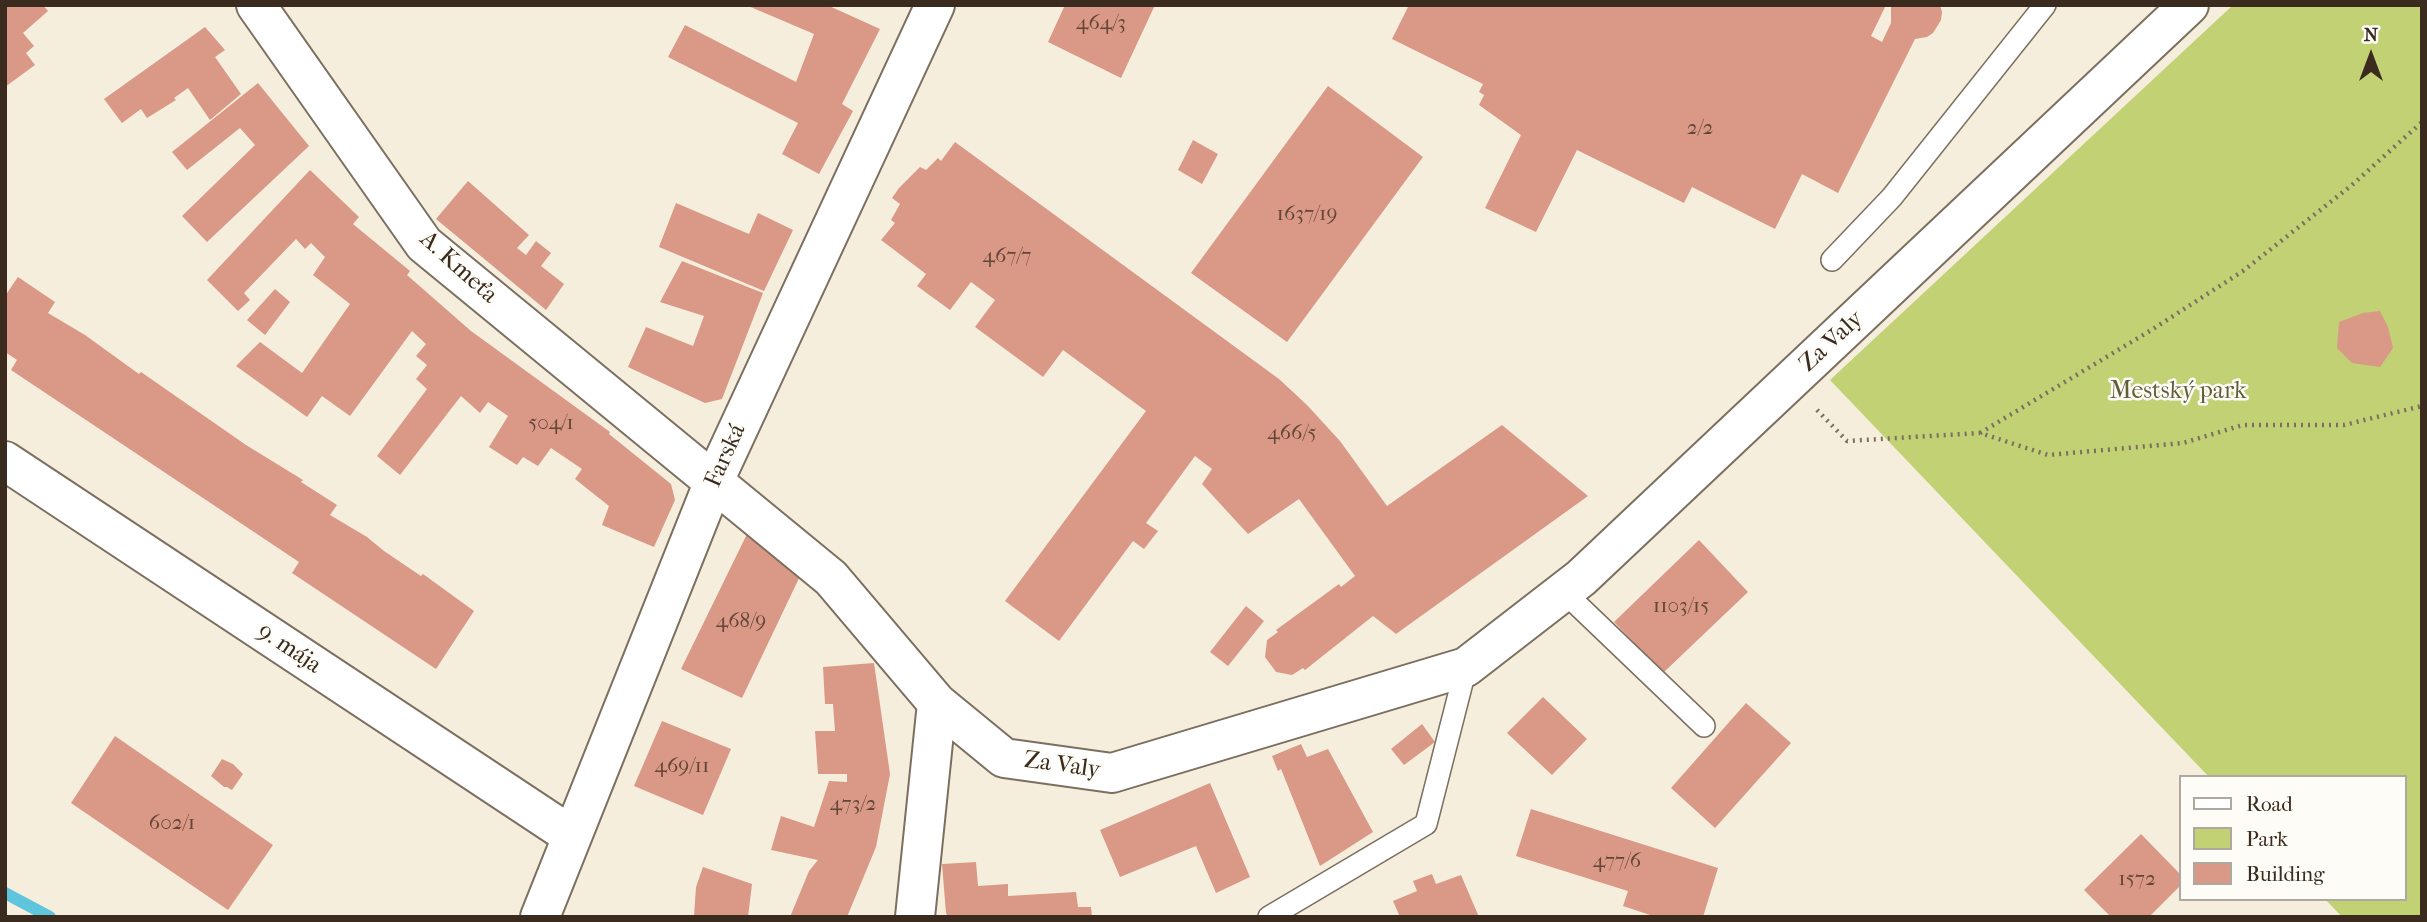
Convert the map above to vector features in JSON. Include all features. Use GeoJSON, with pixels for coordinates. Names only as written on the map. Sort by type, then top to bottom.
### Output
{"type":"FeatureCollection","features":[{"type":"Feature","properties":{"kind":"street","name":"A. Kmeťa"},"geometry":{"type":"LineString","coordinates":[[256,5],[424,244],[714,481]]}},
{"type":"Feature","properties":{"kind":"street","name":"Farská"},"geometry":{"type":"LineString","coordinates":[[540,917],[714,481],[935,5]]}},
{"type":"Feature","properties":{"kind":"street","name":"Za Valy"},"geometry":{"type":"LineString","coordinates":[[714,481],[831,578],[937,703],[1004,758],[1112,773],[1465,667],[1564,592],[2189,5]]}},
{"type":"Feature","properties":{"kind":"street","name":"9. mája"},"geometry":{"type":"LineString","coordinates":[[5,461],[572,836]]}},
{"type":"Feature","properties":{"kind":"street"},"geometry":{"type":"LineString","coordinates":[[915,917],[937,703]]}},
{"type":"Feature","properties":{"kind":"lane"},"geometry":{"type":"LineString","coordinates":[[1832,260],[1892,197],[2045,5]]}},
{"type":"Feature","properties":{"kind":"lane"},"geometry":{"type":"LineString","coordinates":[[1564,592],[1704,726]]}},
{"type":"Feature","properties":{"kind":"lane"},"geometry":{"type":"LineString","coordinates":[[1269,917],[1426,824],[1465,667]]}},
{"type":"Feature","properties":{"kind":"path"},"geometry":{"type":"LineString","coordinates":[[1980,433],[2153,329],[2243,271],[2352,186],[2422,122]]}},
{"type":"Feature","properties":{"kind":"path"},"geometry":{"type":"LineString","coordinates":[[1789,383],[1847,441],[1980,433],[2048,454],[2183,443],[2243,425],[2344,425],[2422,406]]}},
{"type":"Feature","properties":{"kind":"green space","name":"Mestský park"},"geometry":{"type":"Polygon","coordinates":[[[2233,5],[2422,5],[2422,917],[2342,917],[2327,901],[2406,901],[2406,775],[2207,775],[1830,380],[2233,5]]]}},
{"type":"Feature","properties":{"kind":"building"},"geometry":{"type":"Polygon","coordinates":[[[5,5],[43,5],[48,11],[23,33],[34,46],[26,53],[35,65],[5,87],[5,5]]]}},
{"type":"Feature","properties":{"kind":"building"},"geometry":{"type":"Polygon","coordinates":[[[746,5],[827,5],[880,29],[842,104],[853,111],[819,174],[782,154],[798,123],[668,57],[685,25],[796,82],[814,34],[746,5]]]}},
{"type":"Feature","properties":{"kind":"building"},"geometry":{"type":"Polygon","coordinates":[[[1065,5],[1155,5],[1121,78],[1048,42],[1065,5]]]}},
{"type":"Feature","properties":{"kind":"building"},"geometry":{"type":"Polygon","coordinates":[[[1409,5],[1886,5],[1871,36],[1882,42],[1891,23],[1891,5],[1940,5],[1942,12],[1941,20],[1933,33],[1915,39],[1838,193],[1802,174],[1775,229],[1692,187],[1684,203],[1577,150],[1536,232],[1485,208],[1521,135],[1479,105],[1484,95],[1479,92],[1483,84],[1392,39],[1409,5]]]}},
{"type":"Feature","properties":{"kind":"building"},"geometry":{"type":"Polygon","coordinates":[[[205,27],[225,50],[215,57],[241,94],[210,120],[188,88],[174,98],[176,100],[147,118],[141,109],[122,123],[104,99],[205,27]]]}},
{"type":"Feature","properties":{"kind":"building"},"geometry":{"type":"Polygon","coordinates":[[[258,83],[309,146],[207,242],[182,216],[255,145],[240,128],[187,170],[172,152],[258,83]]]}},
{"type":"Feature","properties":{"kind":"building"},"geometry":{"type":"Polygon","coordinates":[[[1328,86],[1423,157],[1287,342],[1191,273],[1328,86]]]}},
{"type":"Feature","properties":{"kind":"building"},"geometry":{"type":"Polygon","coordinates":[[[1193,140],[1218,154],[1202,184],[1178,170],[1193,140]]]}},
{"type":"Feature","properties":{"kind":"building"},"geometry":{"type":"Polygon","coordinates":[[[955,142],[1279,379],[1340,441],[1387,506],[1502,425],[1588,496],[1396,634],[1373,616],[1305,670],[1303,668],[1292,675],[1276,672],[1265,657],[1267,640],[1278,632],[1276,630],[1339,584],[1341,587],[1355,576],[1299,499],[1248,534],[1202,484],[1212,469],[1195,456],[1146,523],[1158,531],[1144,549],[1133,541],[1059,641],[1005,601],[1146,411],[1063,350],[1043,377],[975,327],[995,300],[971,282],[950,310],[917,286],[926,274],[881,240],[895,223],[891,220],[900,204],[892,198],[899,188],[920,167],[926,170],[938,158],[941,161],[955,142]]]}},
{"type":"Feature","properties":{"kind":"building"},"geometry":{"type":"Polygon","coordinates":[[[310,170],[359,217],[353,224],[410,271],[407,275],[471,331],[610,432],[609,434],[671,484],[675,500],[654,547],[602,525],[609,506],[575,479],[582,469],[551,448],[538,466],[523,457],[517,465],[489,447],[508,416],[488,402],[480,413],[461,396],[400,475],[377,456],[427,389],[416,379],[427,365],[416,356],[426,344],[412,331],[350,416],[322,396],[307,417],[236,366],[260,342],[302,373],[350,304],[313,275],[325,257],[311,243],[305,249],[296,239],[244,293],[250,300],[238,311],[207,280],[310,170]]]}},
{"type":"Feature","properties":{"kind":"building"},"geometry":{"type":"Polygon","coordinates":[[[468,181],[529,235],[517,248],[526,255],[536,241],[551,253],[541,266],[564,284],[546,310],[436,219],[468,181]]]}},
{"type":"Feature","properties":{"kind":"building"},"geometry":{"type":"Polygon","coordinates":[[[676,203],[749,234],[758,213],[793,230],[764,291],[659,247],[676,203]]]}},
{"type":"Feature","properties":{"kind":"building"},"geometry":{"type":"Polygon","coordinates":[[[682,261],[763,293],[722,399],[705,403],[628,367],[646,327],[693,346],[704,316],[660,302],[682,261]]]}},
{"type":"Feature","properties":{"kind":"building"},"geometry":{"type":"Polygon","coordinates":[[[18,277],[55,302],[48,313],[303,480],[301,482],[337,505],[330,515],[367,537],[421,576],[423,574],[474,611],[436,669],[292,573],[299,562],[11,370],[17,360],[5,352],[5,296],[18,277]]]}},
{"type":"Feature","properties":{"kind":"building"},"geometry":{"type":"Polygon","coordinates":[[[275,289],[290,302],[265,335],[247,320],[275,289]]]}},
{"type":"Feature","properties":{"kind":"building"},"geometry":{"type":"Polygon","coordinates":[[[2380,311],[2388,327],[2393,348],[2380,367],[2352,363],[2337,348],[2339,322],[2363,313],[2380,311]]]}},
{"type":"Feature","properties":{"kind":"building"},"geometry":{"type":"Polygon","coordinates":[[[747,534],[801,574],[742,698],[681,669],[747,534]]]}},
{"type":"Feature","properties":{"kind":"building"},"geometry":{"type":"Polygon","coordinates":[[[1699,540],[1748,592],[1663,673],[1614,622],[1699,540]]]}},
{"type":"Feature","properties":{"kind":"building"},"geometry":{"type":"Polygon","coordinates":[[[1246,606],[1264,621],[1228,666],[1210,652],[1246,606]]]}},
{"type":"Feature","properties":{"kind":"building"},"geometry":{"type":"Polygon","coordinates":[[[874,663],[890,774],[876,847],[847,917],[790,917],[809,871],[818,860],[771,850],[781,816],[814,827],[829,781],[847,782],[847,774],[818,774],[815,731],[835,731],[833,704],[825,704],[823,667],[874,663]]]}},
{"type":"Feature","properties":{"kind":"building"},"geometry":{"type":"Polygon","coordinates":[[[1543,697],[1587,739],[1552,775],[1507,733],[1543,697]]]}},
{"type":"Feature","properties":{"kind":"building"},"geometry":{"type":"Polygon","coordinates":[[[1746,703],[1791,743],[1715,828],[1671,788],[1746,703]]]}},
{"type":"Feature","properties":{"kind":"building"},"geometry":{"type":"Polygon","coordinates":[[[662,721],[731,749],[703,815],[634,786],[662,721]]]}},
{"type":"Feature","properties":{"kind":"building"},"geometry":{"type":"Polygon","coordinates":[[[1422,724],[1435,742],[1404,765],[1391,749],[1422,724]]]}},
{"type":"Feature","properties":{"kind":"building"},"geometry":{"type":"Polygon","coordinates":[[[115,736],[273,845],[228,910],[71,803],[115,736]]]}},
{"type":"Feature","properties":{"kind":"building"},"geometry":{"type":"Polygon","coordinates":[[[1301,744],[1307,757],[1328,749],[1373,832],[1320,866],[1281,769],[1278,771],[1272,756],[1301,744]]]}},
{"type":"Feature","properties":{"kind":"building"},"geometry":{"type":"Polygon","coordinates":[[[222,759],[233,764],[243,774],[232,790],[211,776],[222,759]]]}},
{"type":"Feature","properties":{"kind":"building"},"geometry":{"type":"Polygon","coordinates":[[[1210,783],[1250,877],[1216,893],[1196,846],[1120,877],[1100,830],[1210,783]]]}},
{"type":"Feature","properties":{"kind":"building"},"geometry":{"type":"Polygon","coordinates":[[[1531,809],[1718,868],[1703,917],[1656,917],[1623,906],[1628,891],[1516,856],[1531,809]]]}},
{"type":"Feature","properties":{"kind":"building"},"geometry":{"type":"Polygon","coordinates":[[[2141,834],[2178,872],[2178,888],[2149,917],[2111,917],[2084,890],[2141,834]]]}},
{"type":"Feature","properties":{"kind":"building"},"geometry":{"type":"Polygon","coordinates":[[[976,862],[978,886],[1008,884],[1008,896],[1076,892],[1078,907],[1091,907],[1092,917],[948,917],[942,864],[976,862]]]}},
{"type":"Feature","properties":{"kind":"building"},"geometry":{"type":"Polygon","coordinates":[[[703,867],[752,884],[748,917],[694,917],[696,887],[703,867]]]}},
{"type":"Feature","properties":{"kind":"building"},"geometry":{"type":"Polygon","coordinates":[[[1432,874],[1436,884],[1461,875],[1479,917],[1400,917],[1393,901],[1417,891],[1413,881],[1432,874]]]}},
{"type":"Feature","properties":{"kind":"waterway"},"geometry":{"type":"LineString","coordinates":[[5,893],[50,917]]}}]}
